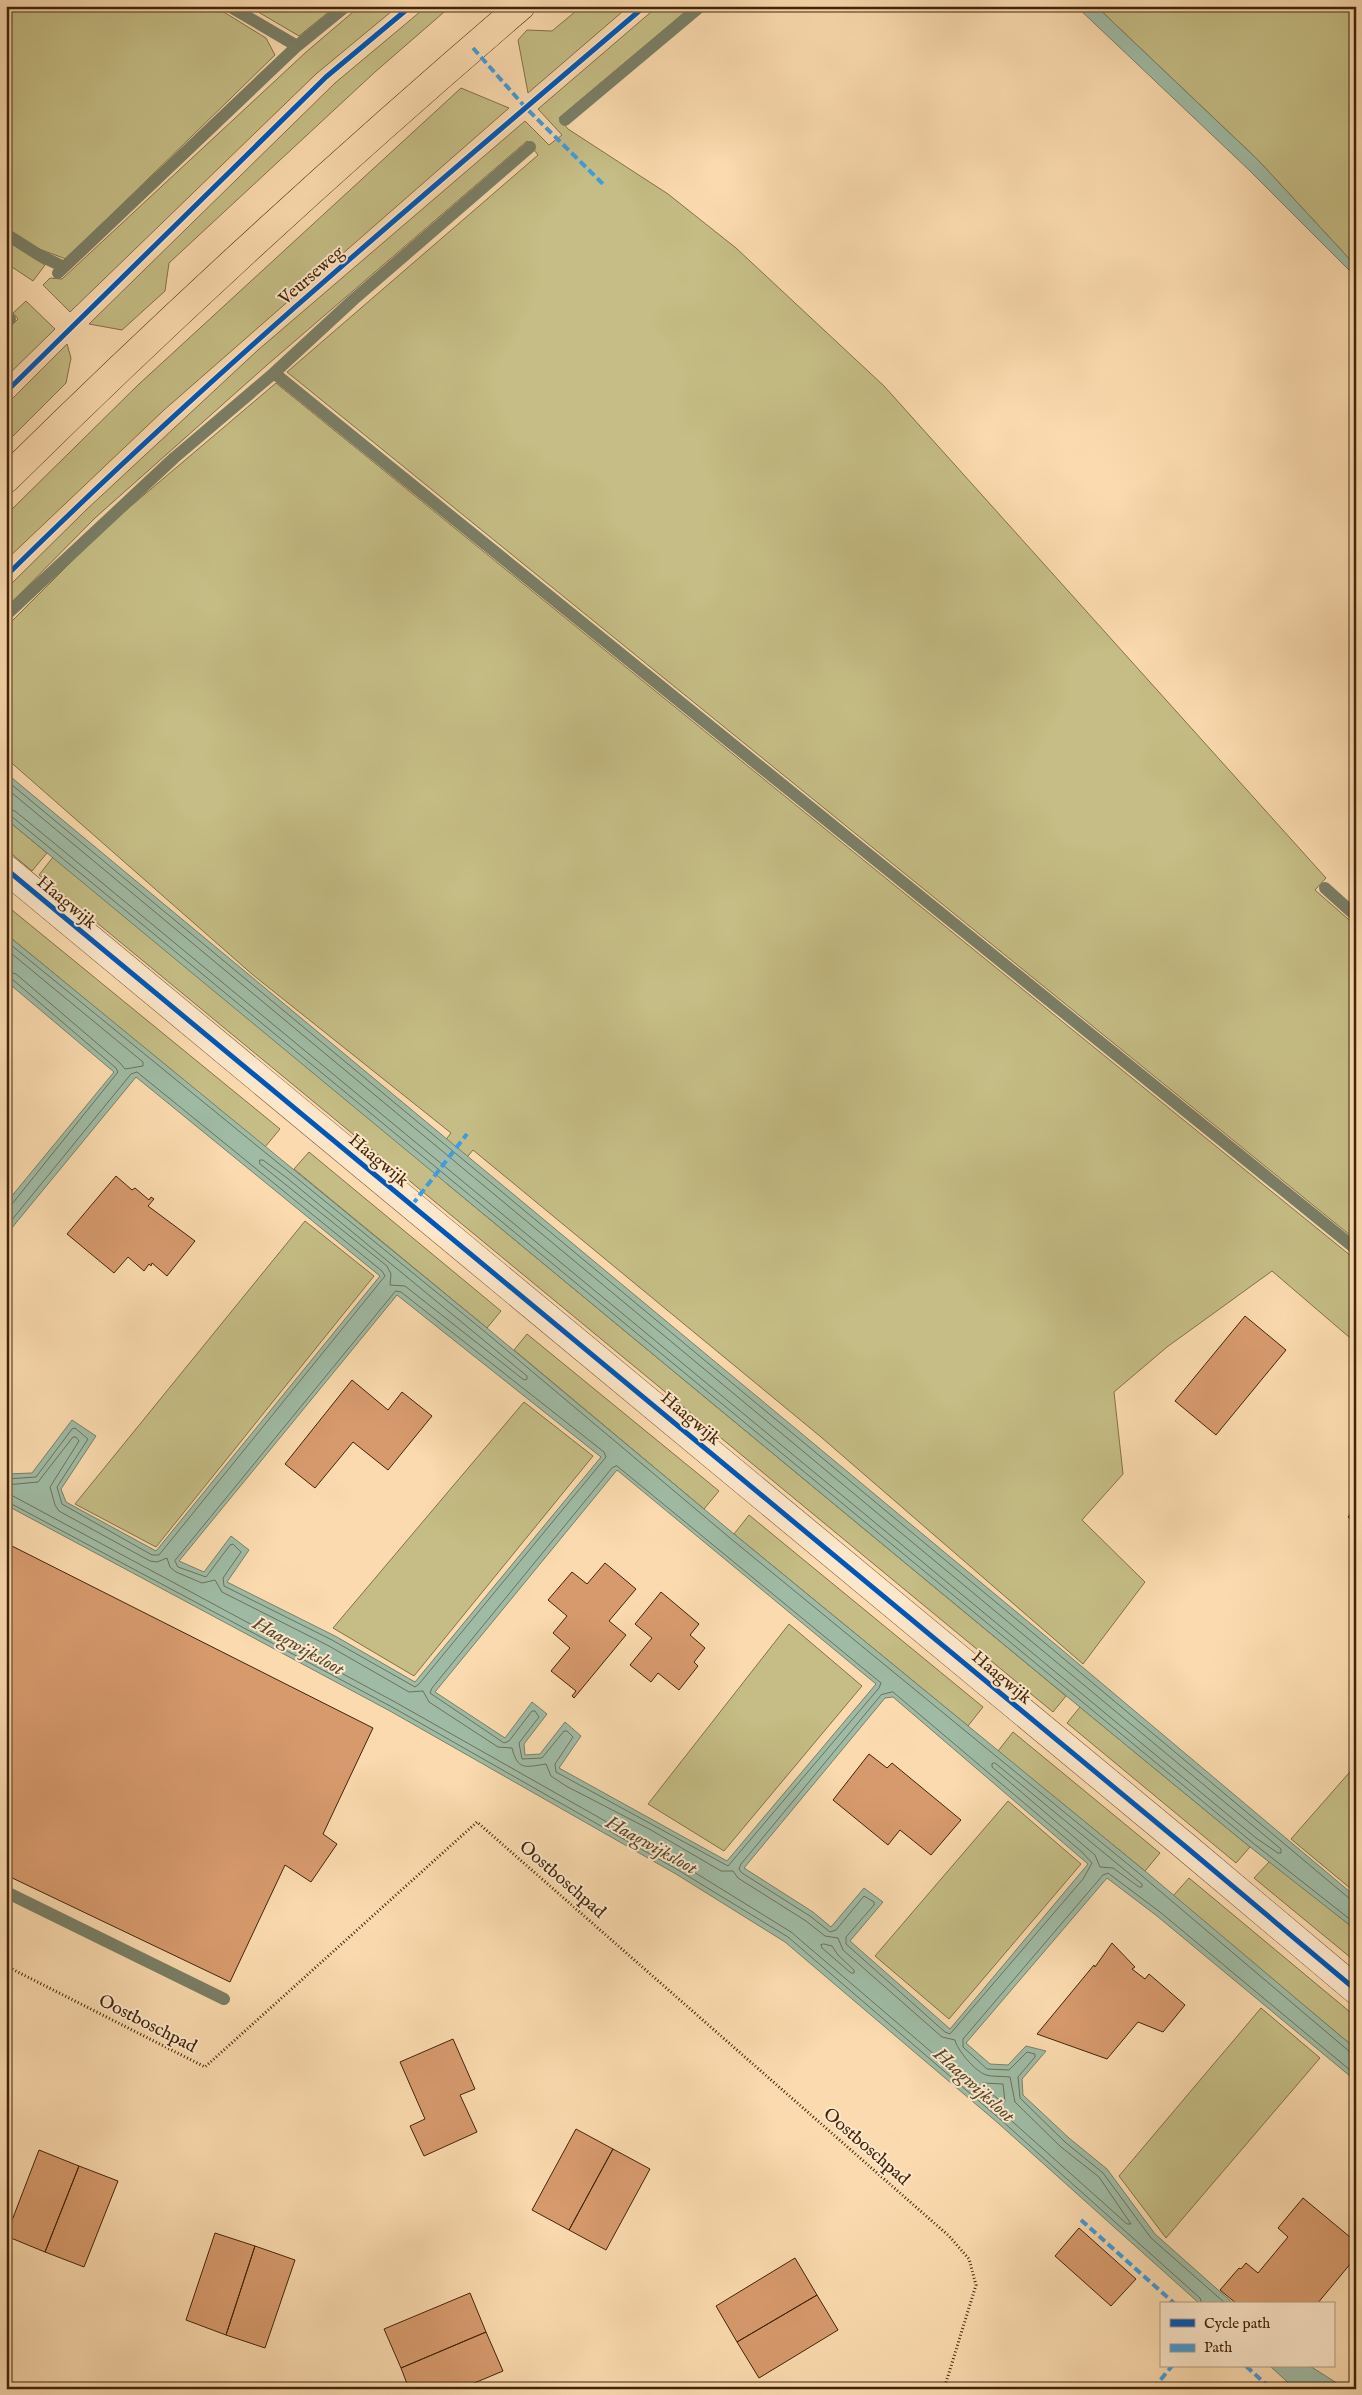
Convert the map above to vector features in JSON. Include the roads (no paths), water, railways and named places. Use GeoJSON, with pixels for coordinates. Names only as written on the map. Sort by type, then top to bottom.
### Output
{"type":"FeatureCollection","features":[{"type":"Feature","properties":{"kind":"main road"},"geometry":{"type":"LineString","coordinates":[[6,479],[118,368],[309,192],[521,6]]}},
{"type":"Feature","properties":{"kind":"street","name":"Haagwijk"},"geometry":{"type":"LineString","coordinates":[[6,869],[1356,1990]]}},
{"type":"Feature","properties":{"kind":"water"},"geometry":{"type":"Polygon","coordinates":[[[1076,6],[1096,6],[1258,160],[1356,266],[1356,277],[1249,170],[1076,6]]]}},
{"type":"Feature","properties":{"kind":"water"},"geometry":{"type":"Polygon","coordinates":[[[6,773],[1055,1644],[1356,1897],[1356,1930],[1250,1847],[1036,1671],[6,819],[6,773]]]}},
{"type":"Feature","properties":{"kind":"water","name":"Haagwijksloot"},"geometry":{"type":"Polygon","coordinates":[[[6,934],[1145,1871],[1356,2049],[1356,2081],[1157,1916],[1107,1878],[966,2043],[990,2064],[1008,2065],[1026,2046],[1046,2051],[1022,2079],[1023,2095],[1069,2138],[1107,2169],[1155,2234],[1232,2302],[1198,2302],[998,2123],[785,1942],[676,1874],[390,1711],[6,1505],[6,1474],[32,1473],[72,1420],[96,1436],[61,1489],[66,1502],[156,1551],[380,1276],[136,1077],[6,1235],[6,1203],[114,1072],[6,981],[6,934]],[[397,1295],[179,1561],[204,1572],[231,1536],[249,1550],[227,1582],[335,1636],[415,1682],[601,1457],[397,1295]],[[617,1470],[435,1692],[505,1738],[532,1702],[547,1714],[524,1744],[525,1755],[540,1754],[565,1722],[581,1736],[559,1768],[727,1861],[876,1684],[617,1470]],[[893,1697],[885,1698],[744,1868],[813,1912],[831,1927],[864,1888],[883,1902],[850,1941],[950,2029],[1088,1864],[893,1697]]]}},
{"type":"Feature","properties":{"kind":"water"},"geometry":{"type":"Polygon","coordinates":[[[1272,2368],[1313,2368],[1346,2389],[1295,2389],[1272,2368]]]}},
{"type":"Feature","properties":{"kind":"waterway"},"geometry":{"type":"LineString","coordinates":[[229,6],[297,46]]}},
{"type":"Feature","properties":{"kind":"waterway"},"geometry":{"type":"LineString","coordinates":[[58,273],[297,46],[346,6]]}},
{"type":"Feature","properties":{"kind":"waterway"},"geometry":{"type":"LineString","coordinates":[[565,120],[701,6]]}},
{"type":"Feature","properties":{"kind":"waterway"},"geometry":{"type":"LineString","coordinates":[[6,615],[174,458],[274,373],[353,300],[530,147]]}},
{"type":"Feature","properties":{"kind":"waterway"},"geometry":{"type":"LineString","coordinates":[[6,234],[39,255],[64,267]]}},
{"type":"Feature","properties":{"kind":"waterway"},"geometry":{"type":"LineString","coordinates":[[6,323],[10,319]]}},
{"type":"Feature","properties":{"kind":"waterway"},"geometry":{"type":"LineString","coordinates":[[274,373],[1356,1249]]}},
{"type":"Feature","properties":{"kind":"waterway"},"geometry":{"type":"LineString","coordinates":[[1325,888],[1356,916]]}},
{"type":"Feature","properties":{"kind":"waterway"},"geometry":{"type":"LineString","coordinates":[[6,1892],[224,1999]]}}]}
